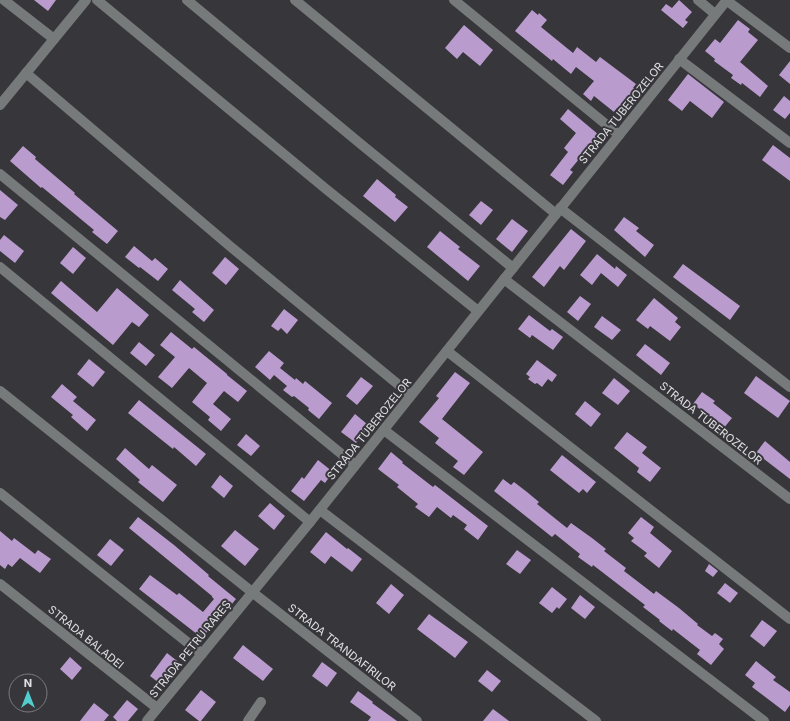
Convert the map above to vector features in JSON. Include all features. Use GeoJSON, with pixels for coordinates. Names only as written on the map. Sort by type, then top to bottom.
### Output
{"type":"FeatureCollection","features":[{"type":"Feature","properties":{"kind":"street"},"geometry":{"type":"LineString","coordinates":[[4,0],[54,39]]}},
{"type":"Feature","properties":{"kind":"street"},"geometry":{"type":"LineString","coordinates":[[0,105],[86,0]]}},
{"type":"Feature","properties":{"kind":"street"},"geometry":{"type":"LineString","coordinates":[[97,0],[326,189],[478,311]]}},
{"type":"Feature","properties":{"kind":"street"},"geometry":{"type":"LineString","coordinates":[[187,0],[513,268]]}},
{"type":"Feature","properties":{"kind":"street"},"geometry":{"type":"LineString","coordinates":[[295,0],[558,211],[790,387]]}},
{"type":"Feature","properties":{"kind":"street"},"geometry":{"type":"LineString","coordinates":[[454,0],[619,135]]}},
{"type":"Feature","properties":{"kind":"street"},"geometry":{"type":"LineString","coordinates":[[698,0],[715,14]]}},
{"type":"Feature","properties":{"kind":"street"},"geometry":{"type":"LineString","coordinates":[[726,0],[790,48]]}},
{"type":"Feature","properties":{"kind":"street","name":"STRADA TUBEROZELOR"},"geometry":{"type":"LineString","coordinates":[[252,592],[320,510],[726,0]]}},
{"type":"Feature","properties":{"kind":"street"},"geometry":{"type":"LineString","coordinates":[[679,59],[790,143]]}},
{"type":"Feature","properties":{"kind":"street"},"geometry":{"type":"LineString","coordinates":[[26,73],[231,247],[411,396]]}},
{"type":"Feature","properties":{"kind":"street"},"geometry":{"type":"LineString","coordinates":[[0,174],[355,465]]}},
{"type":"Feature","properties":{"kind":"street"},"geometry":{"type":"LineString","coordinates":[[0,267],[310,522]]}},
{"type":"Feature","properties":{"kind":"street","name":"STRADA TUBEROZELOR"},"geometry":{"type":"LineString","coordinates":[[504,279],[790,499]]}},
{"type":"Feature","properties":{"kind":"street"},"geometry":{"type":"LineString","coordinates":[[447,351],[790,619]]}},
{"type":"Feature","properties":{"kind":"street","name":"STRADA TRANDAFIRILOR"},"geometry":{"type":"LineString","coordinates":[[0,391],[252,592],[417,721]]}},
{"type":"Feature","properties":{"kind":"street"},"geometry":{"type":"LineString","coordinates":[[384,430],[764,721]]}},
{"type":"Feature","properties":{"kind":"street"},"geometry":{"type":"LineString","coordinates":[[0,493],[202,654]]}},
{"type":"Feature","properties":{"kind":"street"},"geometry":{"type":"LineString","coordinates":[[320,510],[596,721]]}},
{"type":"Feature","properties":{"kind":"street","name":"STRADA BALADEI"},"geometry":{"type":"LineString","coordinates":[[0,584],[157,708]]}},
{"type":"Feature","properties":{"kind":"street","name":"STRADA PETRU RAREȘ"},"geometry":{"type":"LineString","coordinates":[[147,721],[252,592]]}},
{"type":"Feature","properties":{"kind":"street"},"geometry":{"type":"LineString","coordinates":[[248,721],[261,702]]}},
{"type":"Feature","properties":{"kind":"building"},"geometry":{"type":"Polygon","coordinates":[[[34,0],[56,0],[48,11],[34,0]]]}},
{"type":"Feature","properties":{"kind":"building"},"geometry":{"type":"Polygon","coordinates":[[[679,0],[692,12],[685,20],[688,22],[683,28],[661,10],[666,4],[672,8],[679,0]]]}},
{"type":"Feature","properties":{"kind":"building"},"geometry":{"type":"Polygon","coordinates":[[[532,10],[538,15],[539,13],[547,20],[541,27],[573,53],[577,47],[596,62],[600,57],[636,84],[633,88],[635,89],[619,109],[617,108],[614,112],[594,96],[591,101],[583,94],[594,81],[576,67],[571,74],[553,59],[552,61],[515,31],[532,10]]]}},
{"type":"Feature","properties":{"kind":"building"},"geometry":{"type":"Polygon","coordinates":[[[738,20],[750,29],[748,32],[758,40],[740,62],[768,86],[760,97],[742,83],[741,85],[731,78],[733,75],[714,61],[715,59],[705,51],[715,39],[720,43],[738,20]]]}},
{"type":"Feature","properties":{"kind":"building"},"geometry":{"type":"Polygon","coordinates":[[[464,25],[493,50],[480,66],[463,52],[457,59],[445,48],[464,25]]]}},
{"type":"Feature","properties":{"kind":"building"},"geometry":{"type":"Polygon","coordinates":[[[790,61],[790,84],[779,75],[790,61]]]}},
{"type":"Feature","properties":{"kind":"building"},"geometry":{"type":"Polygon","coordinates":[[[688,74],[724,102],[712,118],[690,101],[682,111],[668,100],[688,74]]]}},
{"type":"Feature","properties":{"kind":"building"},"geometry":{"type":"Polygon","coordinates":[[[784,96],[790,101],[790,113],[785,119],[773,110],[784,96]]]}},
{"type":"Feature","properties":{"kind":"building"},"geometry":{"type":"Polygon","coordinates":[[[568,109],[599,135],[570,170],[573,172],[563,185],[550,175],[568,152],[564,148],[576,133],[560,119],[568,109]]]}},
{"type":"Feature","properties":{"kind":"building"},"geometry":{"type":"Polygon","coordinates":[[[773,145],[790,158],[790,181],[762,160],[773,145]]]}},
{"type":"Feature","properties":{"kind":"building"},"geometry":{"type":"Polygon","coordinates":[[[23,146],[36,157],[35,159],[75,193],[74,194],[118,231],[107,244],[92,232],[94,230],[10,161],[23,146]]]}},
{"type":"Feature","properties":{"kind":"building"},"geometry":{"type":"Polygon","coordinates":[[[377,179],[396,195],[395,197],[408,207],[395,222],[363,196],[377,179]]]}},
{"type":"Feature","properties":{"kind":"building"},"geometry":{"type":"Polygon","coordinates":[[[0,190],[18,205],[5,220],[0,217],[0,190]]]}},
{"type":"Feature","properties":{"kind":"building"},"geometry":{"type":"Polygon","coordinates":[[[481,201],[493,210],[481,225],[469,215],[481,201]]]}},
{"type":"Feature","properties":{"kind":"building"},"geometry":{"type":"Polygon","coordinates":[[[624,217],[639,228],[636,231],[654,245],[645,257],[614,230],[624,217]]]}},
{"type":"Feature","properties":{"kind":"building"},"geometry":{"type":"Polygon","coordinates":[[[512,219],[528,231],[512,252],[496,239],[512,219]]]}},
{"type":"Feature","properties":{"kind":"building"},"geometry":{"type":"Polygon","coordinates":[[[571,229],[586,241],[564,270],[560,266],[544,287],[532,277],[571,229]]]}},
{"type":"Feature","properties":{"kind":"building"},"geometry":{"type":"Polygon","coordinates":[[[440,231],[460,247],[458,249],[480,266],[468,281],[427,247],[440,231]]]}},
{"type":"Feature","properties":{"kind":"building"},"geometry":{"type":"Polygon","coordinates":[[[4,235],[24,251],[15,263],[0,251],[0,240],[4,235]]]}},
{"type":"Feature","properties":{"kind":"building"},"geometry":{"type":"Polygon","coordinates":[[[134,246],[152,261],[155,258],[168,269],[158,281],[125,257],[134,246]]]}},
{"type":"Feature","properties":{"kind":"building"},"geometry":{"type":"Polygon","coordinates":[[[73,247],[86,258],[73,274],[60,263],[73,247]]]}},
{"type":"Feature","properties":{"kind":"building"},"geometry":{"type":"Polygon","coordinates":[[[597,254],[615,269],[616,266],[627,275],[618,287],[601,273],[592,285],[580,275],[597,254]]]}},
{"type":"Feature","properties":{"kind":"building"},"geometry":{"type":"Polygon","coordinates":[[[225,257],[239,269],[226,285],[212,273],[225,257]]]}},
{"type":"Feature","properties":{"kind":"building"},"geometry":{"type":"Polygon","coordinates":[[[683,264],[740,306],[730,320],[673,277],[683,264]]]}},
{"type":"Feature","properties":{"kind":"building"},"geometry":{"type":"Polygon","coordinates":[[[180,280],[214,310],[204,322],[192,312],[195,309],[172,290],[180,280]]]}},
{"type":"Feature","properties":{"kind":"building"},"geometry":{"type":"Polygon","coordinates":[[[61,281],[97,312],[117,288],[149,315],[139,327],[132,322],[113,345],[51,293],[61,281]]]}},
{"type":"Feature","properties":{"kind":"building"},"geometry":{"type":"Polygon","coordinates":[[[580,296],[591,304],[578,321],[567,312],[580,296]]]}},
{"type":"Feature","properties":{"kind":"building"},"geometry":{"type":"Polygon","coordinates":[[[654,298],[678,318],[675,322],[681,327],[670,341],[650,326],[648,329],[636,320],[654,298]]]}},
{"type":"Feature","properties":{"kind":"building"},"geometry":{"type":"Polygon","coordinates":[[[284,309],[298,320],[287,334],[281,328],[278,331],[271,326],[284,309]]]}},
{"type":"Feature","properties":{"kind":"building"},"geometry":{"type":"Polygon","coordinates":[[[529,315],[550,331],[552,329],[563,337],[553,350],[532,335],[530,338],[518,329],[529,315]]]}},
{"type":"Feature","properties":{"kind":"building"},"geometry":{"type":"Polygon","coordinates":[[[602,316],[621,330],[612,340],[594,327],[602,316]]]}},
{"type":"Feature","properties":{"kind":"building"},"geometry":{"type":"Polygon","coordinates":[[[171,332],[192,349],[194,347],[247,391],[238,402],[224,391],[213,404],[231,419],[221,431],[208,420],[210,417],[192,402],[207,383],[189,368],[172,388],[158,377],[175,357],[160,345],[171,332]]]}},
{"type":"Feature","properties":{"kind":"building"},"geometry":{"type":"Polygon","coordinates":[[[139,342],[155,355],[146,366],[130,353],[139,342]]]}},
{"type":"Feature","properties":{"kind":"building"},"geometry":{"type":"Polygon","coordinates":[[[645,344],[670,363],[661,375],[636,355],[645,344]]]}},
{"type":"Feature","properties":{"kind":"building"},"geometry":{"type":"Polygon","coordinates":[[[269,351],[284,363],[280,368],[295,380],[296,378],[303,384],[305,381],[332,403],[319,419],[308,410],[309,408],[294,396],[292,397],[283,390],[287,386],[274,375],[270,380],[255,367],[269,351]]]}},
{"type":"Feature","properties":{"kind":"building"},"geometry":{"type":"Polygon","coordinates":[[[89,359],[105,372],[93,387],[77,374],[89,359]]]}},
{"type":"Feature","properties":{"kind":"building"},"geometry":{"type":"Polygon","coordinates":[[[537,360],[557,375],[552,382],[548,379],[542,387],[528,379],[530,377],[526,374],[537,360]]]}},
{"type":"Feature","properties":{"kind":"building"},"geometry":{"type":"Polygon","coordinates":[[[455,372],[470,383],[442,419],[483,452],[464,475],[453,467],[458,461],[435,443],[439,438],[419,422],[439,398],[436,396],[455,372]]]}},
{"type":"Feature","properties":{"kind":"building"},"geometry":{"type":"Polygon","coordinates":[[[756,376],[790,401],[778,418],[744,393],[756,376]]]}},
{"type":"Feature","properties":{"kind":"building"},"geometry":{"type":"Polygon","coordinates":[[[361,377],[373,386],[357,405],[346,396],[361,377]]]}},
{"type":"Feature","properties":{"kind":"building"},"geometry":{"type":"Polygon","coordinates":[[[614,378],[630,391],[618,405],[602,393],[614,378]]]}},
{"type":"Feature","properties":{"kind":"building"},"geometry":{"type":"Polygon","coordinates":[[[62,384],[77,397],[73,401],[96,420],[87,431],[71,417],[73,415],[51,397],[62,384]]]}},
{"type":"Feature","properties":{"kind":"building"},"geometry":{"type":"Polygon","coordinates":[[[702,392],[715,401],[713,403],[732,418],[723,429],[711,420],[712,418],[693,404],[702,392]]]}},
{"type":"Feature","properties":{"kind":"building"},"geometry":{"type":"Polygon","coordinates":[[[139,400],[206,454],[196,466],[174,447],[173,449],[128,413],[139,400]]]}},
{"type":"Feature","properties":{"kind":"building"},"geometry":{"type":"Polygon","coordinates":[[[585,401],[601,414],[591,427],[575,414],[585,401]]]}},
{"type":"Feature","properties":{"kind":"building"},"geometry":{"type":"Polygon","coordinates":[[[355,414],[367,424],[364,429],[366,431],[356,443],[341,432],[355,414]]]}},
{"type":"Feature","properties":{"kind":"building"},"geometry":{"type":"Polygon","coordinates":[[[627,432],[647,447],[642,453],[661,468],[650,482],[637,472],[639,468],[614,448],[627,432]]]}},
{"type":"Feature","properties":{"kind":"building"},"geometry":{"type":"Polygon","coordinates":[[[246,434],[260,446],[251,456],[237,445],[246,434]]]}},
{"type":"Feature","properties":{"kind":"building"},"geometry":{"type":"Polygon","coordinates":[[[765,441],[790,462],[790,479],[756,453],[765,441]]]}},
{"type":"Feature","properties":{"kind":"building"},"geometry":{"type":"Polygon","coordinates":[[[125,448],[149,469],[152,465],[177,485],[163,502],[138,482],[140,480],[116,459],[125,448]]]}},
{"type":"Feature","properties":{"kind":"building"},"geometry":{"type":"Polygon","coordinates":[[[391,452],[403,462],[402,463],[433,487],[435,485],[488,526],[478,540],[464,529],[467,525],[453,515],[451,518],[437,507],[429,517],[415,507],[418,504],[397,487],[399,485],[378,469],[391,452]]]}},
{"type":"Feature","properties":{"kind":"building"},"geometry":{"type":"Polygon","coordinates":[[[562,455],[596,482],[587,493],[583,489],[579,493],[550,470],[562,455]]]}},
{"type":"Feature","properties":{"kind":"building"},"geometry":{"type":"Polygon","coordinates":[[[318,460],[333,472],[325,483],[321,480],[304,501],[291,491],[302,477],[304,479],[318,460]]]}},
{"type":"Feature","properties":{"kind":"building"},"geometry":{"type":"Polygon","coordinates":[[[220,475],[233,486],[224,498],[211,487],[220,475]]]}},
{"type":"Feature","properties":{"kind":"building"},"geometry":{"type":"Polygon","coordinates":[[[503,479],[511,485],[514,482],[539,502],[537,504],[567,528],[571,523],[592,538],[606,549],[604,551],[626,568],[624,571],[654,594],[656,591],[712,636],[715,633],[723,639],[719,644],[724,649],[711,665],[697,654],[700,650],[673,629],[672,631],[659,621],[660,620],[643,607],[645,605],[593,565],[592,567],[578,557],[580,554],[555,534],[552,537],[494,491],[503,479]]]}},
{"type":"Feature","properties":{"kind":"building"},"geometry":{"type":"Polygon","coordinates":[[[270,503],[285,516],[274,530],[258,516],[270,503]]]}},
{"type":"Feature","properties":{"kind":"building"},"geometry":{"type":"Polygon","coordinates":[[[138,517],[174,545],[236,599],[202,638],[139,589],[150,575],[177,595],[179,593],[203,612],[214,599],[129,528],[138,517]]]}},
{"type":"Feature","properties":{"kind":"building"},"geometry":{"type":"Polygon","coordinates":[[[641,517],[654,527],[650,533],[672,551],[659,568],[644,556],[647,553],[631,541],[634,538],[628,533],[641,517]]]}},
{"type":"Feature","properties":{"kind":"building"},"geometry":{"type":"Polygon","coordinates":[[[235,530],[259,549],[245,566],[221,546],[235,530]]]}},
{"type":"Feature","properties":{"kind":"building"},"geometry":{"type":"Polygon","coordinates":[[[0,531],[12,541],[14,538],[35,554],[38,550],[51,559],[40,573],[20,558],[12,567],[8,564],[5,569],[0,565],[0,531]]]}},
{"type":"Feature","properties":{"kind":"building"},"geometry":{"type":"Polygon","coordinates":[[[326,532],[362,559],[352,572],[331,556],[325,564],[310,552],[326,532]]]}},
{"type":"Feature","properties":{"kind":"building"},"geometry":{"type":"Polygon","coordinates":[[[110,539],[124,550],[111,566],[97,555],[110,539]]]}},
{"type":"Feature","properties":{"kind":"building"},"geometry":{"type":"Polygon","coordinates":[[[517,550],[531,560],[520,574],[506,564],[517,550]]]}},
{"type":"Feature","properties":{"kind":"building"},"geometry":{"type":"Polygon","coordinates":[[[709,564],[718,571],[713,577],[705,571],[709,564]]]}},
{"type":"Feature","properties":{"kind":"building"},"geometry":{"type":"Polygon","coordinates":[[[725,583],[738,593],[730,603],[717,593],[725,583]]]}},
{"type":"Feature","properties":{"kind":"building"},"geometry":{"type":"Polygon","coordinates":[[[391,584],[404,595],[389,614],[376,603],[391,584]]]}},
{"type":"Feature","properties":{"kind":"building"},"geometry":{"type":"Polygon","coordinates":[[[552,587],[567,599],[559,609],[557,607],[552,613],[539,603],[552,587]]]}},
{"type":"Feature","properties":{"kind":"building"},"geometry":{"type":"Polygon","coordinates":[[[580,595],[595,607],[585,619],[571,608],[580,595]]]}},
{"type":"Feature","properties":{"kind":"building"},"geometry":{"type":"Polygon","coordinates":[[[429,614],[468,642],[455,658],[417,629],[429,614]]]}},
{"type":"Feature","properties":{"kind":"building"},"geometry":{"type":"Polygon","coordinates":[[[762,620],[777,631],[764,647],[750,636],[762,620]]]}},
{"type":"Feature","properties":{"kind":"building"},"geometry":{"type":"Polygon","coordinates":[[[243,645],[273,669],[263,681],[233,658],[243,645]]]}},
{"type":"Feature","properties":{"kind":"building"},"geometry":{"type":"Polygon","coordinates":[[[167,653],[181,664],[163,686],[150,676],[167,653]]]}},
{"type":"Feature","properties":{"kind":"building"},"geometry":{"type":"Polygon","coordinates":[[[70,657],[82,668],[72,680],[60,669],[70,657]]]}},
{"type":"Feature","properties":{"kind":"building"},"geometry":{"type":"Polygon","coordinates":[[[756,661],[776,677],[773,680],[790,692],[790,705],[785,712],[752,687],[755,683],[745,675],[756,661]]]}},
{"type":"Feature","properties":{"kind":"building"},"geometry":{"type":"Polygon","coordinates":[[[322,662],[337,673],[327,687],[312,676],[322,662]]]}},
{"type":"Feature","properties":{"kind":"building"},"geometry":{"type":"Polygon","coordinates":[[[487,670],[501,681],[492,692],[478,681],[487,670]]]}},
{"type":"Feature","properties":{"kind":"building"},"geometry":{"type":"Polygon","coordinates":[[[201,690],[216,702],[201,721],[199,721],[185,710],[201,690]]]}},
{"type":"Feature","properties":{"kind":"building"},"geometry":{"type":"Polygon","coordinates":[[[358,691],[397,721],[368,721],[371,717],[350,702],[358,691]]]}},
{"type":"Feature","properties":{"kind":"building"},"geometry":{"type":"Polygon","coordinates":[[[127,700],[138,709],[128,721],[117,721],[113,717],[127,700]]]}},
{"type":"Feature","properties":{"kind":"building"},"geometry":{"type":"Polygon","coordinates":[[[94,703],[109,715],[104,721],[80,721],[94,703]]]}},
{"type":"Feature","properties":{"kind":"building"},"geometry":{"type":"Polygon","coordinates":[[[493,709],[509,721],[483,721],[493,709]]]}}]}
